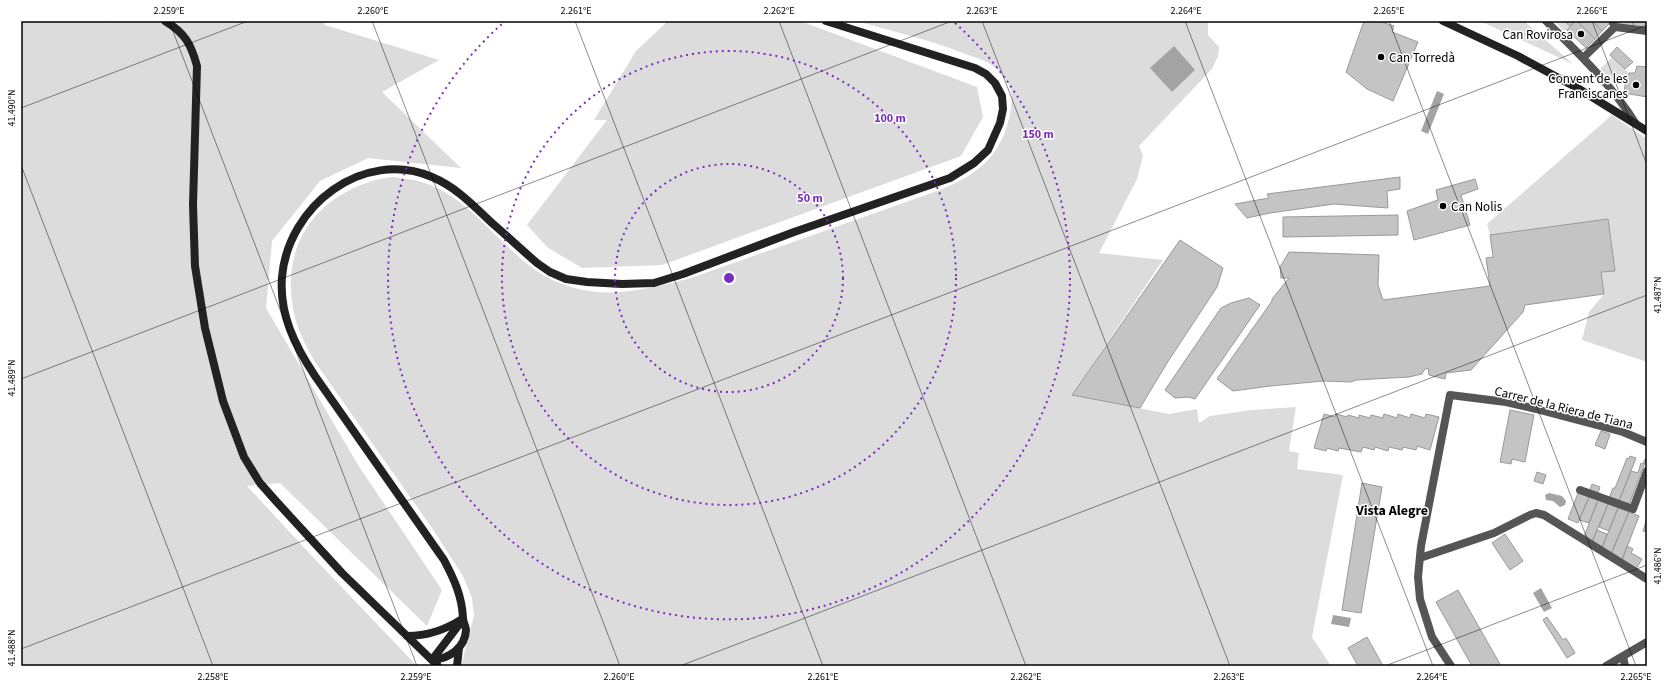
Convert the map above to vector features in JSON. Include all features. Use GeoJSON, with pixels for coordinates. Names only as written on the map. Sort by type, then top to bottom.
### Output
{"type":"FeatureCollection","features":[{"type":"Feature","properties":{"kind":"street"},"geometry":{"type":"LineString","coordinates":[[165,21],[176,28],[186,38],[197,66],[193,205],[195,266],[205,328],[223,401],[244,456],[260,483],[274,500],[342,574],[435,663]]}},
{"type":"Feature","properties":{"kind":"street"},"geometry":{"type":"LineString","coordinates":[[435,663],[459,648],[465,638],[466,628],[462,619],[461,598],[456,582],[444,560],[314,376],[299,352],[284,314],[282,277],[289,248],[310,209],[320,198],[334,188],[356,177],[387,170],[410,171],[432,177],[460,192],[537,263],[550,272],[566,279],[587,282],[622,284],[654,283],[683,274],[794,232],[950,178],[974,163],[988,150],[1000,123],[1003,109],[1002,96],[995,83],[986,74],[975,68],[826,21]]}},
{"type":"Feature","properties":{"kind":"street"},"geometry":{"type":"LineString","coordinates":[[1443,21],[1518,56],[1579,89],[1647,132]]}},
{"type":"Feature","properties":{"kind":"street"},"geometry":{"type":"LineString","coordinates":[[1546,21],[1602,77],[1623,103],[1636,125]]}},
{"type":"Feature","properties":{"kind":"street"},"geometry":{"type":"LineString","coordinates":[[1583,58],[1614,24],[1647,31]]}},
{"type":"Feature","properties":{"kind":"street","name":"Carrer de la Riera de Tiana"},"geometry":{"type":"LineString","coordinates":[[1420,558],[1420,546],[1450,395],[1514,404],[1623,432],[1647,442]]}},
{"type":"Feature","properties":{"kind":"street"},"geometry":{"type":"LineString","coordinates":[[1580,490],[1633,509],[1647,471]]}},
{"type":"Feature","properties":{"kind":"street"},"geometry":{"type":"LineString","coordinates":[[1451,666],[1432,637],[1425,617],[1420,598],[1418,577],[1420,558],[1488,535],[1536,513],[1544,515],[1647,578]]}},
{"type":"Feature","properties":{"kind":"street"},"geometry":{"type":"LineString","coordinates":[[407,636],[431,634],[444,630],[462,619]]}},
{"type":"Feature","properties":{"kind":"street"},"geometry":{"type":"LineString","coordinates":[[435,663],[462,619]]}},
{"type":"Feature","properties":{"kind":"street"},"geometry":{"type":"LineString","coordinates":[[1606,666],[1647,642]]}},
{"type":"Feature","properties":{"kind":"street"},"geometry":{"type":"LineString","coordinates":[[458,666],[459,648]]}},
{"type":"Feature","properties":{"kind":"street"},"geometry":{"type":"LineString","coordinates":[[1623,656],[1625,666]]}},
{"type":"Feature","properties":{"kind":"shaded area"},"geometry":{"type":"Polygon","coordinates":[[[21,21],[100,21],[108,23],[109,21],[322,21],[325,25],[439,60],[382,92],[461,168],[368,158],[320,181],[272,241],[266,308],[358,465],[442,590],[427,626],[280,483],[247,486],[417,666],[21,666],[21,21]]]}},
{"type":"Feature","properties":{"kind":"shaded area"},"geometry":{"type":"Polygon","coordinates":[[[668,21],[800,21],[977,87],[983,117],[961,156],[662,265],[582,268],[547,247],[527,225],[607,120],[594,120],[636,51],[668,21]]]}},
{"type":"Feature","properties":{"kind":"shaded area"},"geometry":{"type":"Polygon","coordinates":[[[857,21],[1208,21],[1208,35],[1219,47],[1218,56],[1212,69],[1139,146],[1143,155],[1137,179],[1099,253],[1163,260],[1072,395],[1169,414],[1197,409],[1199,423],[1210,416],[1252,410],[1296,407],[1289,451],[1299,453],[1297,469],[1343,475],[1312,637],[1331,666],[462,666],[474,616],[472,598],[463,576],[434,531],[315,362],[298,327],[292,302],[291,284],[292,266],[296,249],[303,234],[313,219],[326,206],[341,195],[366,183],[380,179],[393,177],[408,179],[427,184],[445,192],[461,203],[519,257],[544,275],[559,283],[575,288],[589,291],[619,292],[648,288],[691,278],[940,190],[962,180],[988,160],[1001,141],[1009,120],[1012,95],[1008,83],[1000,72],[988,63],[941,45],[857,21]]]}},
{"type":"Feature","properties":{"kind":"shaded area"},"geometry":{"type":"Polygon","coordinates":[[[1480,21],[1524,21],[1573,64],[1480,21]]]}},
{"type":"Feature","properties":{"kind":"shaded area"},"geometry":{"type":"Polygon","coordinates":[[[1554,21],[1564,21],[1570,26],[1565,32],[1554,21]]]}},
{"type":"Feature","properties":{"kind":"shaded area"},"geometry":{"type":"Polygon","coordinates":[[[1174,46],[1195,70],[1172,92],[1150,68],[1174,46]]]}},
{"type":"Feature","properties":{"kind":"shaded area"},"geometry":{"type":"Polygon","coordinates":[[[1612,57],[1629,73],[1615,84],[1600,69],[1612,57]]]}},
{"type":"Feature","properties":{"kind":"shaded area"},"geometry":{"type":"Polygon","coordinates":[[[1437,91],[1444,94],[1428,134],[1421,131],[1437,91]]]}},
{"type":"Feature","properties":{"kind":"shaded area"},"geometry":{"type":"Polygon","coordinates":[[[1612,115],[1647,139],[1647,362],[1582,340],[1589,312],[1604,294],[1601,272],[1615,271],[1608,219],[1490,235],[1487,224],[1612,115]]]}},
{"type":"Feature","properties":{"kind":"shaded area"},"geometry":{"type":"Polygon","coordinates":[[[1549,493],[1562,496],[1566,501],[1565,505],[1560,507],[1553,501],[1546,500],[1545,495],[1549,493]]]}},
{"type":"Feature","properties":{"kind":"shaded area"},"geometry":{"type":"Polygon","coordinates":[[[1541,588],[1552,608],[1544,612],[1533,593],[1541,588]]]}},
{"type":"Feature","properties":{"kind":"shaded area"},"geometry":{"type":"Polygon","coordinates":[[[1333,615],[1351,618],[1349,627],[1331,624],[1333,615]]]}},
{"type":"Feature","properties":{"kind":"building","name":"Can Torredà"},"geometry":{"type":"Polygon","coordinates":[[[1364,21],[1378,21],[1394,26],[1392,32],[1418,42],[1393,101],[1367,89],[1346,72],[1364,21]]]}},
{"type":"Feature","properties":{"kind":"building"},"geometry":{"type":"Polygon","coordinates":[[[1564,21],[1575,21],[1570,26],[1564,21]]]}},
{"type":"Feature","properties":{"kind":"building","name":"Can Rovirosa"},"geometry":{"type":"Polygon","coordinates":[[[1575,21],[1577,21],[1595,39],[1586,48],[1567,30],[1575,21]]]}},
{"type":"Feature","properties":{"kind":"building"},"geometry":{"type":"Polygon","coordinates":[[[1577,21],[1592,21],[1602,31],[1595,39],[1577,21]]]}},
{"type":"Feature","properties":{"kind":"building"},"geometry":{"type":"Polygon","coordinates":[[[1592,21],[1609,21],[1611,22],[1602,31],[1592,21]]]}},
{"type":"Feature","properties":{"kind":"building"},"geometry":{"type":"Polygon","coordinates":[[[1618,21],[1633,21],[1633,26],[1618,24],[1618,21]]]}},
{"type":"Feature","properties":{"kind":"building"},"geometry":{"type":"Polygon","coordinates":[[[1633,21],[1647,21],[1647,27],[1633,26],[1633,21]]]}},
{"type":"Feature","properties":{"kind":"building"},"geometry":{"type":"Polygon","coordinates":[[[1617,47],[1633,62],[1625,69],[1610,55],[1617,47]]]}},
{"type":"Feature","properties":{"kind":"building","name":"Convent de les Franciscanes"},"geometry":{"type":"Polygon","coordinates":[[[1637,66],[1647,67],[1647,97],[1624,93],[1626,78],[1628,78],[1629,73],[1635,73],[1637,66]]]}},
{"type":"Feature","properties":{"kind":"building"},"geometry":{"type":"Polygon","coordinates":[[[1400,177],[1400,189],[1387,191],[1388,208],[1334,204],[1270,213],[1247,218],[1235,204],[1269,198],[1267,194],[1400,177]]]}},
{"type":"Feature","properties":{"kind":"building","name":"Can Nolis"},"geometry":{"type":"Polygon","coordinates":[[[1475,179],[1478,189],[1461,195],[1470,225],[1414,240],[1407,211],[1438,200],[1436,190],[1475,179]]]}},
{"type":"Feature","properties":{"kind":"building"},"geometry":{"type":"Polygon","coordinates":[[[1398,215],[1398,235],[1283,237],[1283,217],[1398,215]]]}},
{"type":"Feature","properties":{"kind":"building"},"geometry":{"type":"Polygon","coordinates":[[[1608,219],[1615,271],[1601,272],[1604,294],[1525,305],[1523,312],[1471,370],[1446,373],[1445,379],[1429,375],[1428,368],[1424,370],[1422,374],[1409,377],[1356,380],[1351,382],[1324,381],[1233,391],[1217,379],[1272,299],[1289,278],[1281,278],[1280,267],[1289,252],[1379,255],[1378,285],[1383,300],[1490,286],[1486,258],[1493,257],[1490,235],[1608,219]]]}},
{"type":"Feature","properties":{"kind":"building"},"geometry":{"type":"Polygon","coordinates":[[[1180,240],[1223,268],[1217,287],[1167,363],[1140,408],[1072,395],[1180,240]]]}},
{"type":"Feature","properties":{"kind":"building"},"geometry":{"type":"Polygon","coordinates":[[[1249,298],[1260,305],[1195,399],[1188,397],[1175,398],[1165,390],[1221,308],[1231,303],[1249,298]]]}},
{"type":"Feature","properties":{"kind":"building"},"geometry":{"type":"Polygon","coordinates":[[[1510,410],[1534,415],[1525,462],[1512,459],[1511,464],[1500,462],[1510,410]]]}},
{"type":"Feature","properties":{"kind":"building"},"geometry":{"type":"Polygon","coordinates":[[[1324,414],[1335,417],[1336,414],[1347,417],[1348,415],[1359,418],[1359,415],[1370,418],[1371,415],[1383,418],[1384,414],[1397,418],[1398,414],[1410,418],[1411,414],[1425,418],[1426,414],[1439,417],[1430,450],[1417,446],[1416,450],[1403,447],[1402,450],[1389,447],[1388,451],[1375,447],[1374,450],[1363,447],[1361,452],[1339,448],[1338,451],[1327,448],[1326,451],[1314,448],[1324,414]]]}},
{"type":"Feature","properties":{"kind":"building"},"geometry":{"type":"Polygon","coordinates":[[[1601,431],[1610,434],[1605,449],[1595,445],[1601,431]]]}},
{"type":"Feature","properties":{"kind":"building"},"geometry":{"type":"Polygon","coordinates":[[[1630,456],[1636,458],[1619,501],[1609,498],[1613,488],[1615,488],[1627,458],[1629,459],[1630,456]]]}},
{"type":"Feature","properties":{"kind":"building"},"geometry":{"type":"Polygon","coordinates":[[[1645,459],[1646,460],[1629,505],[1619,501],[1631,471],[1638,473],[1641,463],[1643,464],[1645,459]]]}},
{"type":"Feature","properties":{"kind":"building"},"geometry":{"type":"Polygon","coordinates":[[[1537,472],[1546,475],[1543,484],[1534,481],[1537,472]]]}},
{"type":"Feature","properties":{"kind":"building"},"geometry":{"type":"Polygon","coordinates":[[[1362,483],[1382,487],[1361,613],[1342,610],[1362,483]]]}},
{"type":"Feature","properties":{"kind":"building"},"geometry":{"type":"Polygon","coordinates":[[[1592,484],[1600,487],[1598,493],[1590,490],[1592,484]]]}},
{"type":"Feature","properties":{"kind":"building"},"geometry":{"type":"Polygon","coordinates":[[[1578,493],[1589,497],[1578,523],[1568,519],[1578,493]]]}},
{"type":"Feature","properties":{"kind":"building"},"geometry":{"type":"Polygon","coordinates":[[[1589,497],[1598,500],[1589,523],[1579,520],[1589,497]]]}},
{"type":"Feature","properties":{"kind":"building"},"geometry":{"type":"Polygon","coordinates":[[[1598,500],[1608,504],[1592,542],[1584,537],[1598,500]]]}},
{"type":"Feature","properties":{"kind":"building"},"geometry":{"type":"Polygon","coordinates":[[[1608,504],[1618,508],[1609,531],[1599,527],[1608,504]]]}},
{"type":"Feature","properties":{"kind":"building"},"geometry":{"type":"Polygon","coordinates":[[[1618,508],[1629,512],[1611,554],[1602,548],[1618,508]]]}},
{"type":"Feature","properties":{"kind":"building"},"geometry":{"type":"Polygon","coordinates":[[[1629,512],[1639,516],[1622,560],[1611,554],[1629,512]]]}},
{"type":"Feature","properties":{"kind":"building"},"geometry":{"type":"Polygon","coordinates":[[[1647,518],[1647,532],[1643,531],[1647,518]]]}},
{"type":"Feature","properties":{"kind":"building"},"geometry":{"type":"Polygon","coordinates":[[[1597,530],[1607,534],[1602,548],[1592,542],[1597,530]]]}},
{"type":"Feature","properties":{"kind":"building"},"geometry":{"type":"Polygon","coordinates":[[[1505,534],[1523,561],[1510,570],[1492,543],[1505,534]]]}},
{"type":"Feature","properties":{"kind":"building"},"geometry":{"type":"Polygon","coordinates":[[[1627,546],[1633,549],[1631,553],[1642,559],[1636,569],[1622,560],[1627,546]]]}},
{"type":"Feature","properties":{"kind":"building"},"geometry":{"type":"Polygon","coordinates":[[[1458,590],[1501,666],[1472,666],[1436,602],[1458,590]]]}},
{"type":"Feature","properties":{"kind":"building"},"geometry":{"type":"Polygon","coordinates":[[[1547,617],[1563,640],[1566,638],[1575,653],[1567,658],[1543,620],[1547,617]]]}},
{"type":"Feature","properties":{"kind":"building"},"geometry":{"type":"Polygon","coordinates":[[[1367,637],[1383,666],[1358,666],[1348,648],[1367,637]]]}},
{"type":"Feature","properties":{"kind":"place","name":"Can Rovirosa"},"geometry":{"type":"Point","coordinates":[1581,34]}},
{"type":"Feature","properties":{"kind":"place","name":"Can Torredà"},"geometry":{"type":"Point","coordinates":[1381,57]}},
{"type":"Feature","properties":{"kind":"place","name":"Convent de les Franciscanes"},"geometry":{"type":"Point","coordinates":[1636,85]}},
{"type":"Feature","properties":{"kind":"place","name":"Can Nolis"},"geometry":{"type":"Point","coordinates":[1443,206]}},
{"type":"Feature","properties":{"kind":"district","name":"Vista Alegre"},"geometry":{"type":"Point","coordinates":[1392,510]}}]}
